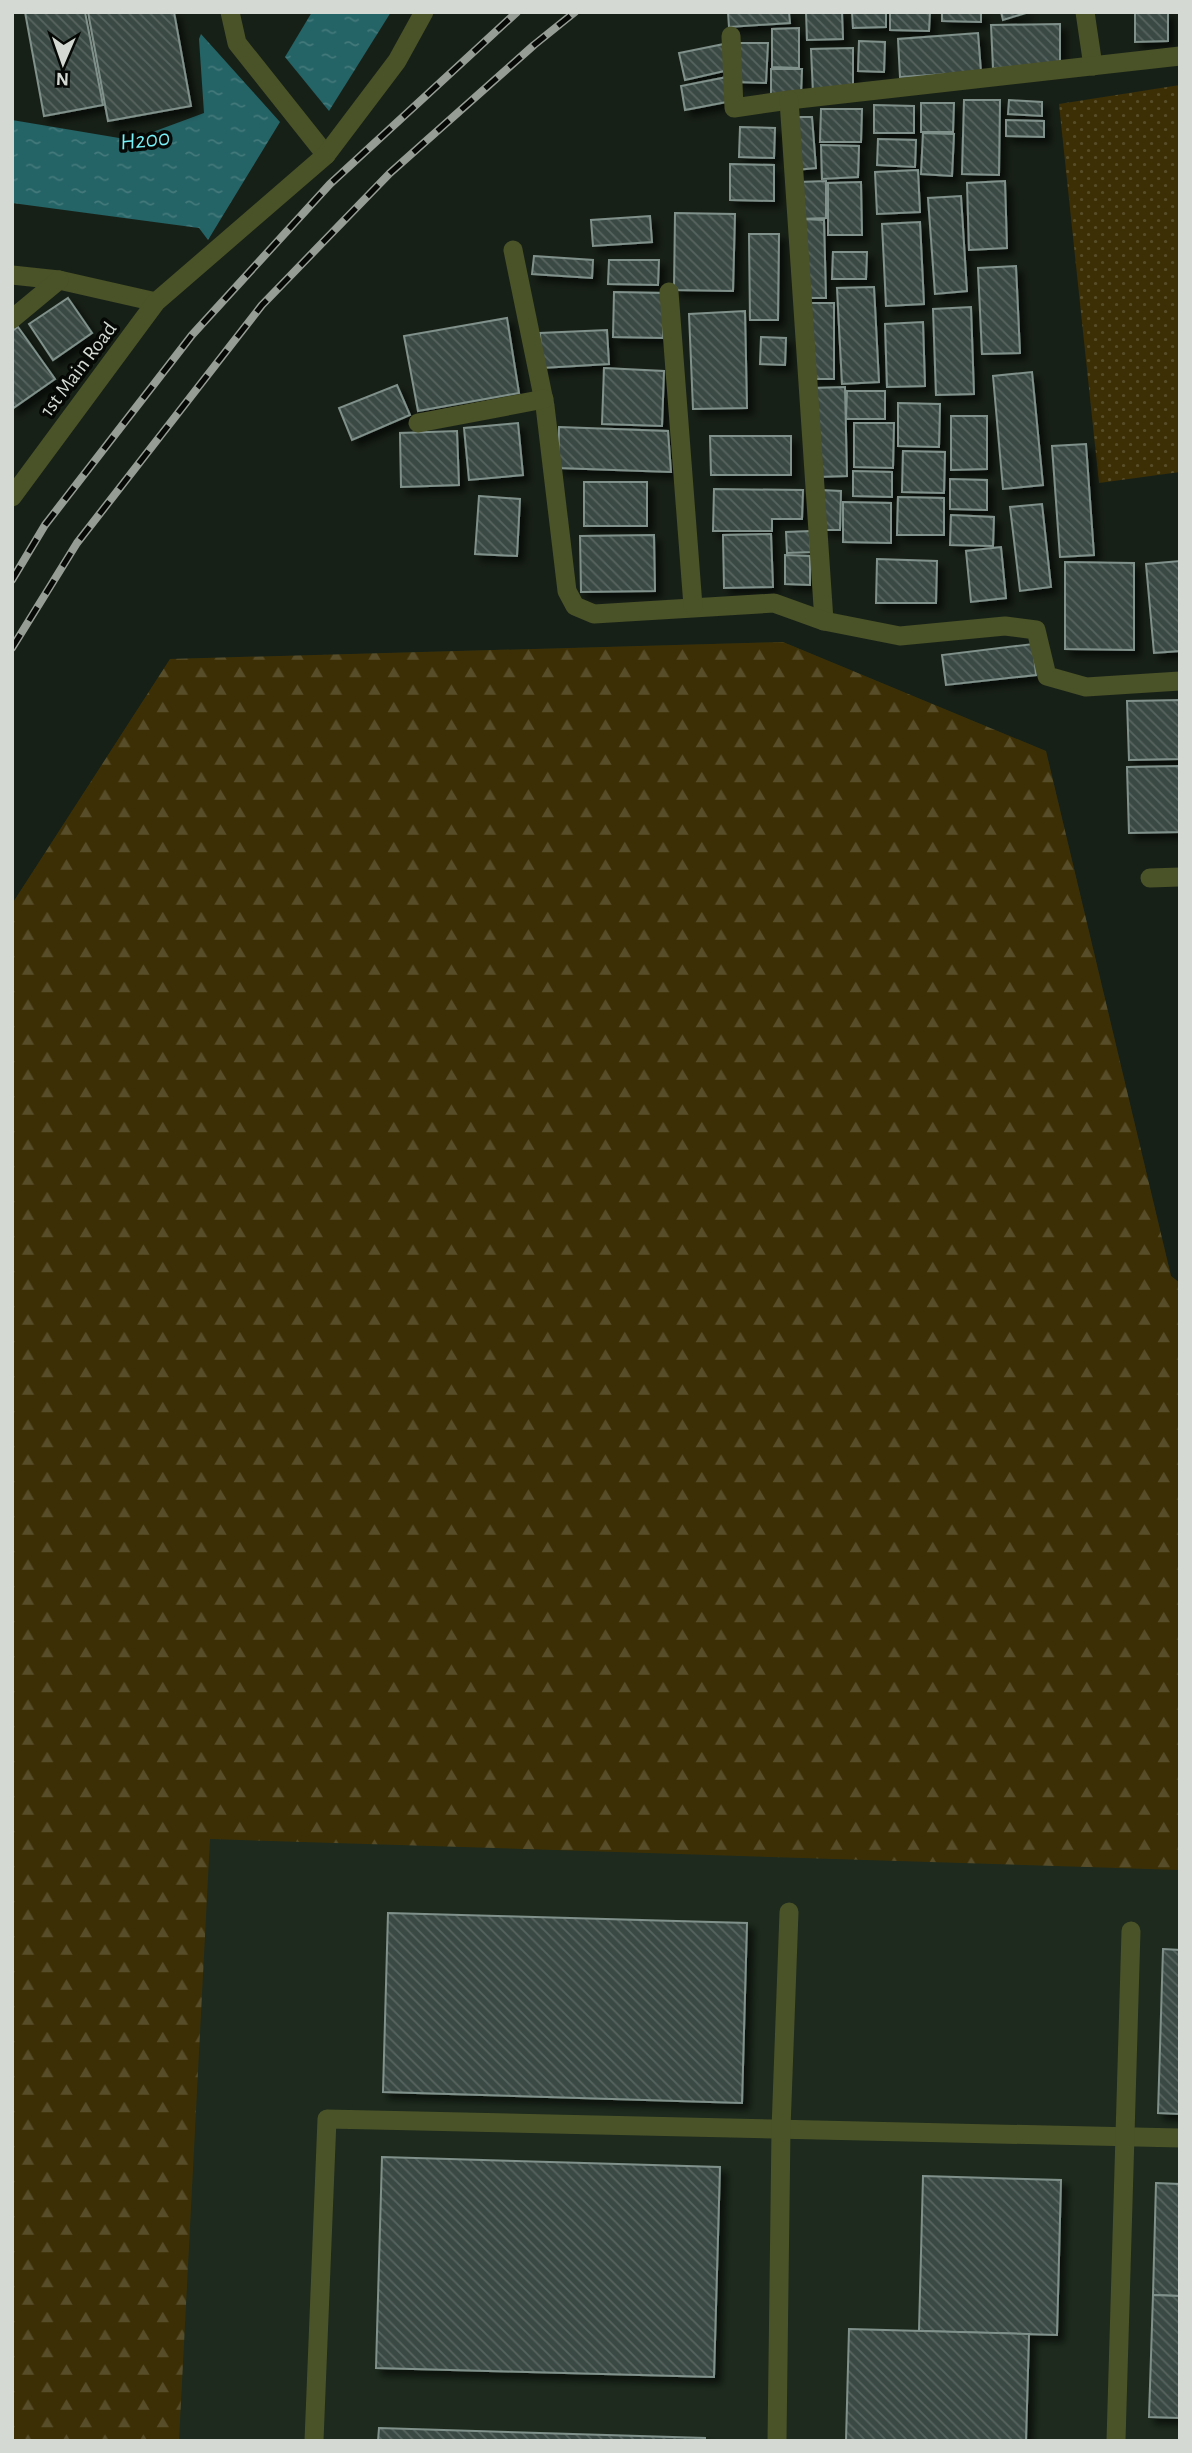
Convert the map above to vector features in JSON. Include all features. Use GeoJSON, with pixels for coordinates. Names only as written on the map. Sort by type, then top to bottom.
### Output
{"type":"FeatureCollection","features":[{"type":"Feature","properties":{"kind":"street"},"geometry":{"type":"LineString","coordinates":[[230,12],[237,43],[326,155]]}},
{"type":"Feature","properties":{"kind":"street","name":"1st Main Road"},"geometry":{"type":"LineString","coordinates":[[12,497],[156,302],[326,155],[397,61],[425,12]]}},
{"type":"Feature","properties":{"kind":"street"},"geometry":{"type":"LineString","coordinates":[[1085,12],[1093,66]]}},
{"type":"Feature","properties":{"kind":"street"},"geometry":{"type":"LineString","coordinates":[[731,36],[734,108],[1180,56]]}},
{"type":"Feature","properties":{"kind":"street"},"geometry":{"type":"LineString","coordinates":[[789,100],[824,621]]}},
{"type":"Feature","properties":{"kind":"street"},"geometry":{"type":"LineString","coordinates":[[513,250],[544,399],[567,591],[575,606],[594,614],[774,603],[824,621],[900,636],[1005,626],[1036,630],[1047,676],[1086,687],[1180,681]]}},
{"type":"Feature","properties":{"kind":"street"},"geometry":{"type":"LineString","coordinates":[[12,275],[59,281],[156,302]]}},
{"type":"Feature","properties":{"kind":"street"},"geometry":{"type":"LineString","coordinates":[[12,319],[59,281]]}},
{"type":"Feature","properties":{"kind":"street"},"geometry":{"type":"LineString","coordinates":[[669,292],[693,606]]}},
{"type":"Feature","properties":{"kind":"street"},"geometry":{"type":"LineString","coordinates":[[418,423],[544,399]]}},
{"type":"Feature","properties":{"kind":"street"},"geometry":{"type":"LineString","coordinates":[[1150,878],[1180,877]]}},
{"type":"Feature","properties":{"kind":"street"},"geometry":{"type":"LineString","coordinates":[[777,2441],[781,2129],[789,1912]]}},
{"type":"Feature","properties":{"kind":"street"},"geometry":{"type":"LineString","coordinates":[[1116,2441],[1131,1931]]}},
{"type":"Feature","properties":{"kind":"street"},"geometry":{"type":"LineString","coordinates":[[314,2441],[327,2119],[1180,2138]]}},
{"type":"Feature","properties":{"kind":"shaded area"},"geometry":{"type":"Polygon","coordinates":[[[783,642],[1046,751],[1171,1276],[1180,1283],[1180,2441],[12,2441],[12,904],[170,659],[783,642]]]}},
{"type":"Feature","properties":{"kind":"green space"},"geometry":{"type":"Polygon","coordinates":[[[1180,85],[1180,472],[1099,483],[1059,104],[1180,85]]]}},
{"type":"Feature","properties":{"kind":"green space"},"geometry":{"type":"Polygon","coordinates":[[[783,642],[1046,751],[1171,1276],[1180,1283],[1180,1870],[210,1839],[179,2441],[12,2441],[12,904],[170,659],[783,642]]]}},
{"type":"Feature","properties":{"kind":"water"},"geometry":{"type":"Polygon","coordinates":[[[312,12],[391,12],[329,111],[285,57],[312,12]]]}},
{"type":"Feature","properties":{"kind":"water","name":"H200"},"geometry":{"type":"Polygon","coordinates":[[[201,34],[280,122],[208,240],[199,228],[12,203],[12,120],[131,140],[204,113],[199,39],[201,34]]]}},
{"type":"Feature","properties":{"kind":"building"},"geometry":{"type":"Polygon","coordinates":[[[25,12],[85,12],[103,105],[44,116],[25,12]]]}},
{"type":"Feature","properties":{"kind":"building"},"geometry":{"type":"Polygon","coordinates":[[[88,12],[174,12],[191,106],[108,121],[88,12]]]}},
{"type":"Feature","properties":{"kind":"building"},"geometry":{"type":"Polygon","coordinates":[[[728,12],[789,12],[790,23],[729,27],[728,12]]]}},
{"type":"Feature","properties":{"kind":"building"},"geometry":{"type":"Polygon","coordinates":[[[806,12],[842,12],[843,39],[807,40],[806,12]]]}},
{"type":"Feature","properties":{"kind":"building"},"geometry":{"type":"Polygon","coordinates":[[[852,12],[886,12],[886,27],[853,28],[852,12]]]}},
{"type":"Feature","properties":{"kind":"building"},"geometry":{"type":"Polygon","coordinates":[[[890,12],[930,12],[929,31],[890,30],[890,12]]]}},
{"type":"Feature","properties":{"kind":"building"},"geometry":{"type":"Polygon","coordinates":[[[942,12],[981,12],[981,22],[942,21],[942,12]]]}},
{"type":"Feature","properties":{"kind":"building"},"geometry":{"type":"Polygon","coordinates":[[[1001,12],[1029,12],[1003,20],[1001,12]]]}},
{"type":"Feature","properties":{"kind":"building"},"geometry":{"type":"Polygon","coordinates":[[[1135,12],[1168,12],[1168,41],[1135,42],[1135,12]]]}},
{"type":"Feature","properties":{"kind":"building"},"geometry":{"type":"Polygon","coordinates":[[[1060,24],[1060,67],[993,68],[991,25],[1060,24]]]}},
{"type":"Feature","properties":{"kind":"building"},"geometry":{"type":"Polygon","coordinates":[[[799,28],[799,68],[772,67],[772,29],[799,28]]]}},
{"type":"Feature","properties":{"kind":"building"},"geometry":{"type":"Polygon","coordinates":[[[978,33],[981,72],[900,77],[898,39],[978,33]]]}},
{"type":"Feature","properties":{"kind":"building"},"geometry":{"type":"Polygon","coordinates":[[[859,41],[885,42],[884,72],[858,71],[859,41]]]}},
{"type":"Feature","properties":{"kind":"building"},"geometry":{"type":"Polygon","coordinates":[[[736,43],[768,43],[766,83],[735,82],[736,43]]]}},
{"type":"Feature","properties":{"kind":"building"},"geometry":{"type":"Polygon","coordinates":[[[724,44],[729,70],[685,80],[679,53],[724,44]]]}},
{"type":"Feature","properties":{"kind":"building"},"geometry":{"type":"Polygon","coordinates":[[[853,48],[853,88],[813,93],[811,49],[853,48]]]}},
{"type":"Feature","properties":{"kind":"building"},"geometry":{"type":"Polygon","coordinates":[[[771,69],[802,69],[801,95],[771,96],[771,69]]]}},
{"type":"Feature","properties":{"kind":"building"},"geometry":{"type":"Polygon","coordinates":[[[727,77],[732,101],[685,110],[681,86],[727,77]]]}},
{"type":"Feature","properties":{"kind":"building"},"geometry":{"type":"Polygon","coordinates":[[[964,100],[1000,100],[999,175],[962,174],[964,100]]]}},
{"type":"Feature","properties":{"kind":"building"},"geometry":{"type":"Polygon","coordinates":[[[1009,100],[1042,102],[1042,116],[1008,114],[1009,100]]]}},
{"type":"Feature","properties":{"kind":"building"},"geometry":{"type":"Polygon","coordinates":[[[921,103],[954,103],[953,132],[921,132],[921,103]]]}},
{"type":"Feature","properties":{"kind":"building"},"geometry":{"type":"Polygon","coordinates":[[[874,105],[914,106],[914,133],[874,133],[874,105]]]}},
{"type":"Feature","properties":{"kind":"building"},"geometry":{"type":"Polygon","coordinates":[[[821,109],[862,109],[861,142],[820,142],[821,109]]]}},
{"type":"Feature","properties":{"kind":"building"},"geometry":{"type":"Polygon","coordinates":[[[793,117],[812,117],[816,168],[796,170],[793,117]]]}},
{"type":"Feature","properties":{"kind":"building"},"geometry":{"type":"Polygon","coordinates":[[[1006,120],[1044,121],[1044,137],[1006,136],[1006,120]]]}},
{"type":"Feature","properties":{"kind":"building"},"geometry":{"type":"Polygon","coordinates":[[[740,127],[775,128],[774,158],[739,157],[740,127]]]}},
{"type":"Feature","properties":{"kind":"building"},"geometry":{"type":"Polygon","coordinates":[[[923,133],[954,134],[952,176],[921,174],[923,133]]]}},
{"type":"Feature","properties":{"kind":"building"},"geometry":{"type":"Polygon","coordinates":[[[878,139],[916,140],[915,167],[877,165],[878,139]]]}},
{"type":"Feature","properties":{"kind":"building"},"geometry":{"type":"Polygon","coordinates":[[[821,145],[859,146],[858,177],[822,179],[821,145]]]}},
{"type":"Feature","properties":{"kind":"building"},"geometry":{"type":"Polygon","coordinates":[[[730,164],[774,165],[774,201],[730,200],[730,164]]]}},
{"type":"Feature","properties":{"kind":"building"},"geometry":{"type":"Polygon","coordinates":[[[918,170],[920,212],[877,214],[875,172],[918,170]]]}},
{"type":"Feature","properties":{"kind":"building"},"geometry":{"type":"Polygon","coordinates":[[[826,181],[826,218],[800,219],[799,182],[826,181]]]}},
{"type":"Feature","properties":{"kind":"building"},"geometry":{"type":"Polygon","coordinates":[[[1005,181],[1007,248],[969,250],[967,183],[1005,181]]]}},
{"type":"Feature","properties":{"kind":"building"},"geometry":{"type":"Polygon","coordinates":[[[861,182],[862,235],[828,235],[828,183],[861,182]]]}},
{"type":"Feature","properties":{"kind":"building"},"geometry":{"type":"Polygon","coordinates":[[[961,196],[967,291],[935,294],[928,198],[961,196]]]}},
{"type":"Feature","properties":{"kind":"building"},"geometry":{"type":"Polygon","coordinates":[[[675,213],[735,214],[733,291],[674,290],[675,213]]]}},
{"type":"Feature","properties":{"kind":"building"},"geometry":{"type":"Polygon","coordinates":[[[650,216],[652,242],[593,246],[591,220],[650,216]]]}},
{"type":"Feature","properties":{"kind":"building"},"geometry":{"type":"Polygon","coordinates":[[[801,219],[824,220],[826,298],[805,298],[801,219]]]}},
{"type":"Feature","properties":{"kind":"building"},"geometry":{"type":"Polygon","coordinates":[[[920,222],[924,304],[886,306],[882,224],[920,222]]]}},
{"type":"Feature","properties":{"kind":"building"},"geometry":{"type":"Polygon","coordinates":[[[749,234],[779,234],[778,320],[750,320],[749,234]]]}},
{"type":"Feature","properties":{"kind":"building"},"geometry":{"type":"Polygon","coordinates":[[[833,252],[867,252],[866,279],[832,279],[833,252]]]}},
{"type":"Feature","properties":{"kind":"building"},"geometry":{"type":"Polygon","coordinates":[[[534,256],[593,260],[592,278],[532,274],[534,256]]]}},
{"type":"Feature","properties":{"kind":"building"},"geometry":{"type":"Polygon","coordinates":[[[609,260],[659,260],[658,285],[608,284],[609,260]]]}},
{"type":"Feature","properties":{"kind":"building"},"geometry":{"type":"Polygon","coordinates":[[[1016,266],[1020,353],[982,354],[978,268],[1016,266]]]}},
{"type":"Feature","properties":{"kind":"building"},"geometry":{"type":"Polygon","coordinates":[[[874,287],[879,382],[842,384],[837,288],[874,287]]]}},
{"type":"Feature","properties":{"kind":"building"},"geometry":{"type":"Polygon","coordinates":[[[614,292],[664,293],[663,338],[613,337],[614,292]]]}},
{"type":"Feature","properties":{"kind":"building"},"geometry":{"type":"Polygon","coordinates":[[[68,298],[92,333],[53,360],[29,324],[68,298]]]}},
{"type":"Feature","properties":{"kind":"building"},"geometry":{"type":"Polygon","coordinates":[[[805,303],[834,303],[834,379],[812,379],[805,303]]]}},
{"type":"Feature","properties":{"kind":"building"},"geometry":{"type":"Polygon","coordinates":[[[971,307],[974,394],[936,395],[933,309],[971,307]]]}},
{"type":"Feature","properties":{"kind":"building"},"geometry":{"type":"Polygon","coordinates":[[[745,311],[747,408],[693,409],[689,314],[745,311]]]}},
{"type":"Feature","properties":{"kind":"building"},"geometry":{"type":"Polygon","coordinates":[[[507,318],[519,393],[418,411],[404,336],[507,318]]]}},
{"type":"Feature","properties":{"kind":"building"},"geometry":{"type":"Polygon","coordinates":[[[923,322],[925,386],[887,387],[885,324],[923,322]]]}},
{"type":"Feature","properties":{"kind":"building"},"geometry":{"type":"Polygon","coordinates":[[[18,327],[55,379],[12,409],[12,331],[18,327]]]}},
{"type":"Feature","properties":{"kind":"building"},"geometry":{"type":"Polygon","coordinates":[[[607,330],[609,364],[542,368],[540,333],[607,330]]]}},
{"type":"Feature","properties":{"kind":"building"},"geometry":{"type":"Polygon","coordinates":[[[761,337],[786,338],[785,365],[760,364],[761,337]]]}},
{"type":"Feature","properties":{"kind":"building"},"geometry":{"type":"Polygon","coordinates":[[[604,368],[664,371],[662,426],[602,424],[604,368]]]}},
{"type":"Feature","properties":{"kind":"building"},"geometry":{"type":"Polygon","coordinates":[[[1032,372],[1043,485],[1003,489],[993,376],[1032,372]]]}},
{"type":"Feature","properties":{"kind":"building"},"geometry":{"type":"Polygon","coordinates":[[[397,385],[410,415],[352,440],[339,408],[397,385]]]}},
{"type":"Feature","properties":{"kind":"building"},"geometry":{"type":"Polygon","coordinates":[[[845,387],[847,476],[817,477],[812,388],[845,387]]]}},
{"type":"Feature","properties":{"kind":"building"},"geometry":{"type":"Polygon","coordinates":[[[847,391],[885,391],[885,419],[846,419],[847,391]]]}},
{"type":"Feature","properties":{"kind":"building"},"geometry":{"type":"Polygon","coordinates":[[[898,403],[940,404],[939,447],[898,446],[898,403]]]}},
{"type":"Feature","properties":{"kind":"building"},"geometry":{"type":"Polygon","coordinates":[[[951,416],[987,416],[987,469],[951,470],[951,416]]]}},
{"type":"Feature","properties":{"kind":"building"},"geometry":{"type":"Polygon","coordinates":[[[518,423],[523,475],[469,480],[464,428],[518,423]]]}},
{"type":"Feature","properties":{"kind":"building"},"geometry":{"type":"Polygon","coordinates":[[[854,423],[894,423],[893,468],[854,467],[854,423]]]}},
{"type":"Feature","properties":{"kind":"building"},"geometry":{"type":"Polygon","coordinates":[[[559,427],[668,431],[671,472],[558,468],[559,427]]]}},
{"type":"Feature","properties":{"kind":"building"},"geometry":{"type":"Polygon","coordinates":[[[457,431],[459,485],[401,487],[400,433],[457,431]]]}},
{"type":"Feature","properties":{"kind":"building"},"geometry":{"type":"Polygon","coordinates":[[[710,436],[791,436],[791,475],[711,475],[710,436]]]}},
{"type":"Feature","properties":{"kind":"building"},"geometry":{"type":"Polygon","coordinates":[[[1086,444],[1094,555],[1060,557],[1052,446],[1086,444]]]}},
{"type":"Feature","properties":{"kind":"building"},"geometry":{"type":"Polygon","coordinates":[[[903,451],[945,452],[944,493],[902,492],[903,451]]]}},
{"type":"Feature","properties":{"kind":"building"},"geometry":{"type":"Polygon","coordinates":[[[853,471],[892,472],[892,497],[853,496],[853,471]]]}},
{"type":"Feature","properties":{"kind":"building"},"geometry":{"type":"Polygon","coordinates":[[[950,479],[987,480],[987,510],[950,509],[950,479]]]}},
{"type":"Feature","properties":{"kind":"building"},"geometry":{"type":"Polygon","coordinates":[[[584,482],[647,482],[647,526],[584,526],[584,482]]]}},
{"type":"Feature","properties":{"kind":"building"},"geometry":{"type":"Polygon","coordinates":[[[714,489],[803,490],[802,519],[772,519],[772,531],[713,531],[714,489]]]}},
{"type":"Feature","properties":{"kind":"building"},"geometry":{"type":"Polygon","coordinates":[[[821,490],[841,491],[840,530],[822,530],[821,490]]]}},
{"type":"Feature","properties":{"kind":"building"},"geometry":{"type":"Polygon","coordinates":[[[479,496],[520,499],[517,556],[475,554],[479,496]]]}},
{"type":"Feature","properties":{"kind":"building"},"geometry":{"type":"Polygon","coordinates":[[[898,497],[944,498],[944,535],[897,535],[898,497]]]}},
{"type":"Feature","properties":{"kind":"building"},"geometry":{"type":"Polygon","coordinates":[[[843,502],[891,503],[891,543],[843,542],[843,502]]]}},
{"type":"Feature","properties":{"kind":"building"},"geometry":{"type":"Polygon","coordinates":[[[1042,504],[1051,587],[1020,591],[1010,507],[1042,504]]]}},
{"type":"Feature","properties":{"kind":"building"},"geometry":{"type":"Polygon","coordinates":[[[951,515],[994,517],[993,546],[950,545],[951,515]]]}},
{"type":"Feature","properties":{"kind":"building"},"geometry":{"type":"Polygon","coordinates":[[[810,531],[811,552],[787,553],[786,532],[810,531]]]}},
{"type":"Feature","properties":{"kind":"building"},"geometry":{"type":"Polygon","coordinates":[[[771,534],[773,587],[724,588],[723,535],[771,534]]]}},
{"type":"Feature","properties":{"kind":"building"},"geometry":{"type":"Polygon","coordinates":[[[654,535],[655,591],[581,592],[580,536],[654,535]]]}},
{"type":"Feature","properties":{"kind":"building"},"geometry":{"type":"Polygon","coordinates":[[[1001,547],[1006,598],[971,602],[966,551],[1001,547]]]}},
{"type":"Feature","properties":{"kind":"building"},"geometry":{"type":"Polygon","coordinates":[[[785,555],[810,556],[810,585],[785,584],[785,555]]]}},
{"type":"Feature","properties":{"kind":"building"},"geometry":{"type":"Polygon","coordinates":[[[877,559],[937,561],[936,603],[876,603],[877,559]]]}},
{"type":"Feature","properties":{"kind":"building"},"geometry":{"type":"Polygon","coordinates":[[[1180,561],[1180,651],[1154,653],[1146,564],[1180,561]]]}},
{"type":"Feature","properties":{"kind":"building"},"geometry":{"type":"Polygon","coordinates":[[[1065,562],[1134,563],[1134,650],[1065,649],[1065,562]]]}},
{"type":"Feature","properties":{"kind":"building"},"geometry":{"type":"Polygon","coordinates":[[[1033,644],[1036,675],[946,685],[942,655],[1033,644]]]}},
{"type":"Feature","properties":{"kind":"building"},"geometry":{"type":"Polygon","coordinates":[[[1180,700],[1180,759],[1129,760],[1127,701],[1180,700]]]}},
{"type":"Feature","properties":{"kind":"building"},"geometry":{"type":"Polygon","coordinates":[[[1180,766],[1180,832],[1129,833],[1127,767],[1180,766]]]}},
{"type":"Feature","properties":{"kind":"building"},"geometry":{"type":"Polygon","coordinates":[[[388,1913],[747,1923],[742,2103],[383,2092],[388,1913]]]}},
{"type":"Feature","properties":{"kind":"building"},"geometry":{"type":"Polygon","coordinates":[[[1163,1949],[1180,1950],[1180,2114],[1158,2113],[1163,1949]]]}},
{"type":"Feature","properties":{"kind":"building"},"geometry":{"type":"Polygon","coordinates":[[[382,2157],[720,2167],[714,2377],[376,2368],[382,2157]]]}},
{"type":"Feature","properties":{"kind":"building"},"geometry":{"type":"Polygon","coordinates":[[[923,2176],[1061,2180],[1057,2335],[919,2331],[923,2176]]]}},
{"type":"Feature","properties":{"kind":"building"},"geometry":{"type":"Polygon","coordinates":[[[1156,2183],[1180,2184],[1180,2296],[1153,2295],[1156,2183]]]}},
{"type":"Feature","properties":{"kind":"building"},"geometry":{"type":"Polygon","coordinates":[[[1153,2295],[1180,2296],[1180,2418],[1149,2417],[1153,2295]]]}},
{"type":"Feature","properties":{"kind":"building"},"geometry":{"type":"Polygon","coordinates":[[[849,2329],[1029,2334],[1026,2441],[846,2441],[849,2329]]]}},
{"type":"Feature","properties":{"kind":"building"},"geometry":{"type":"Polygon","coordinates":[[[379,2428],[705,2438],[705,2441],[378,2441],[379,2428]]]}},
{"type":"Feature","properties":{"kind":"railway"},"geometry":{"type":"LineString","coordinates":[[12,580],[45,525],[192,335],[330,184],[517,12]]}},
{"type":"Feature","properties":{"kind":"railway"},"geometry":{"type":"LineString","coordinates":[[12,648],[77,543],[262,305],[390,173],[575,12]]}}]}
